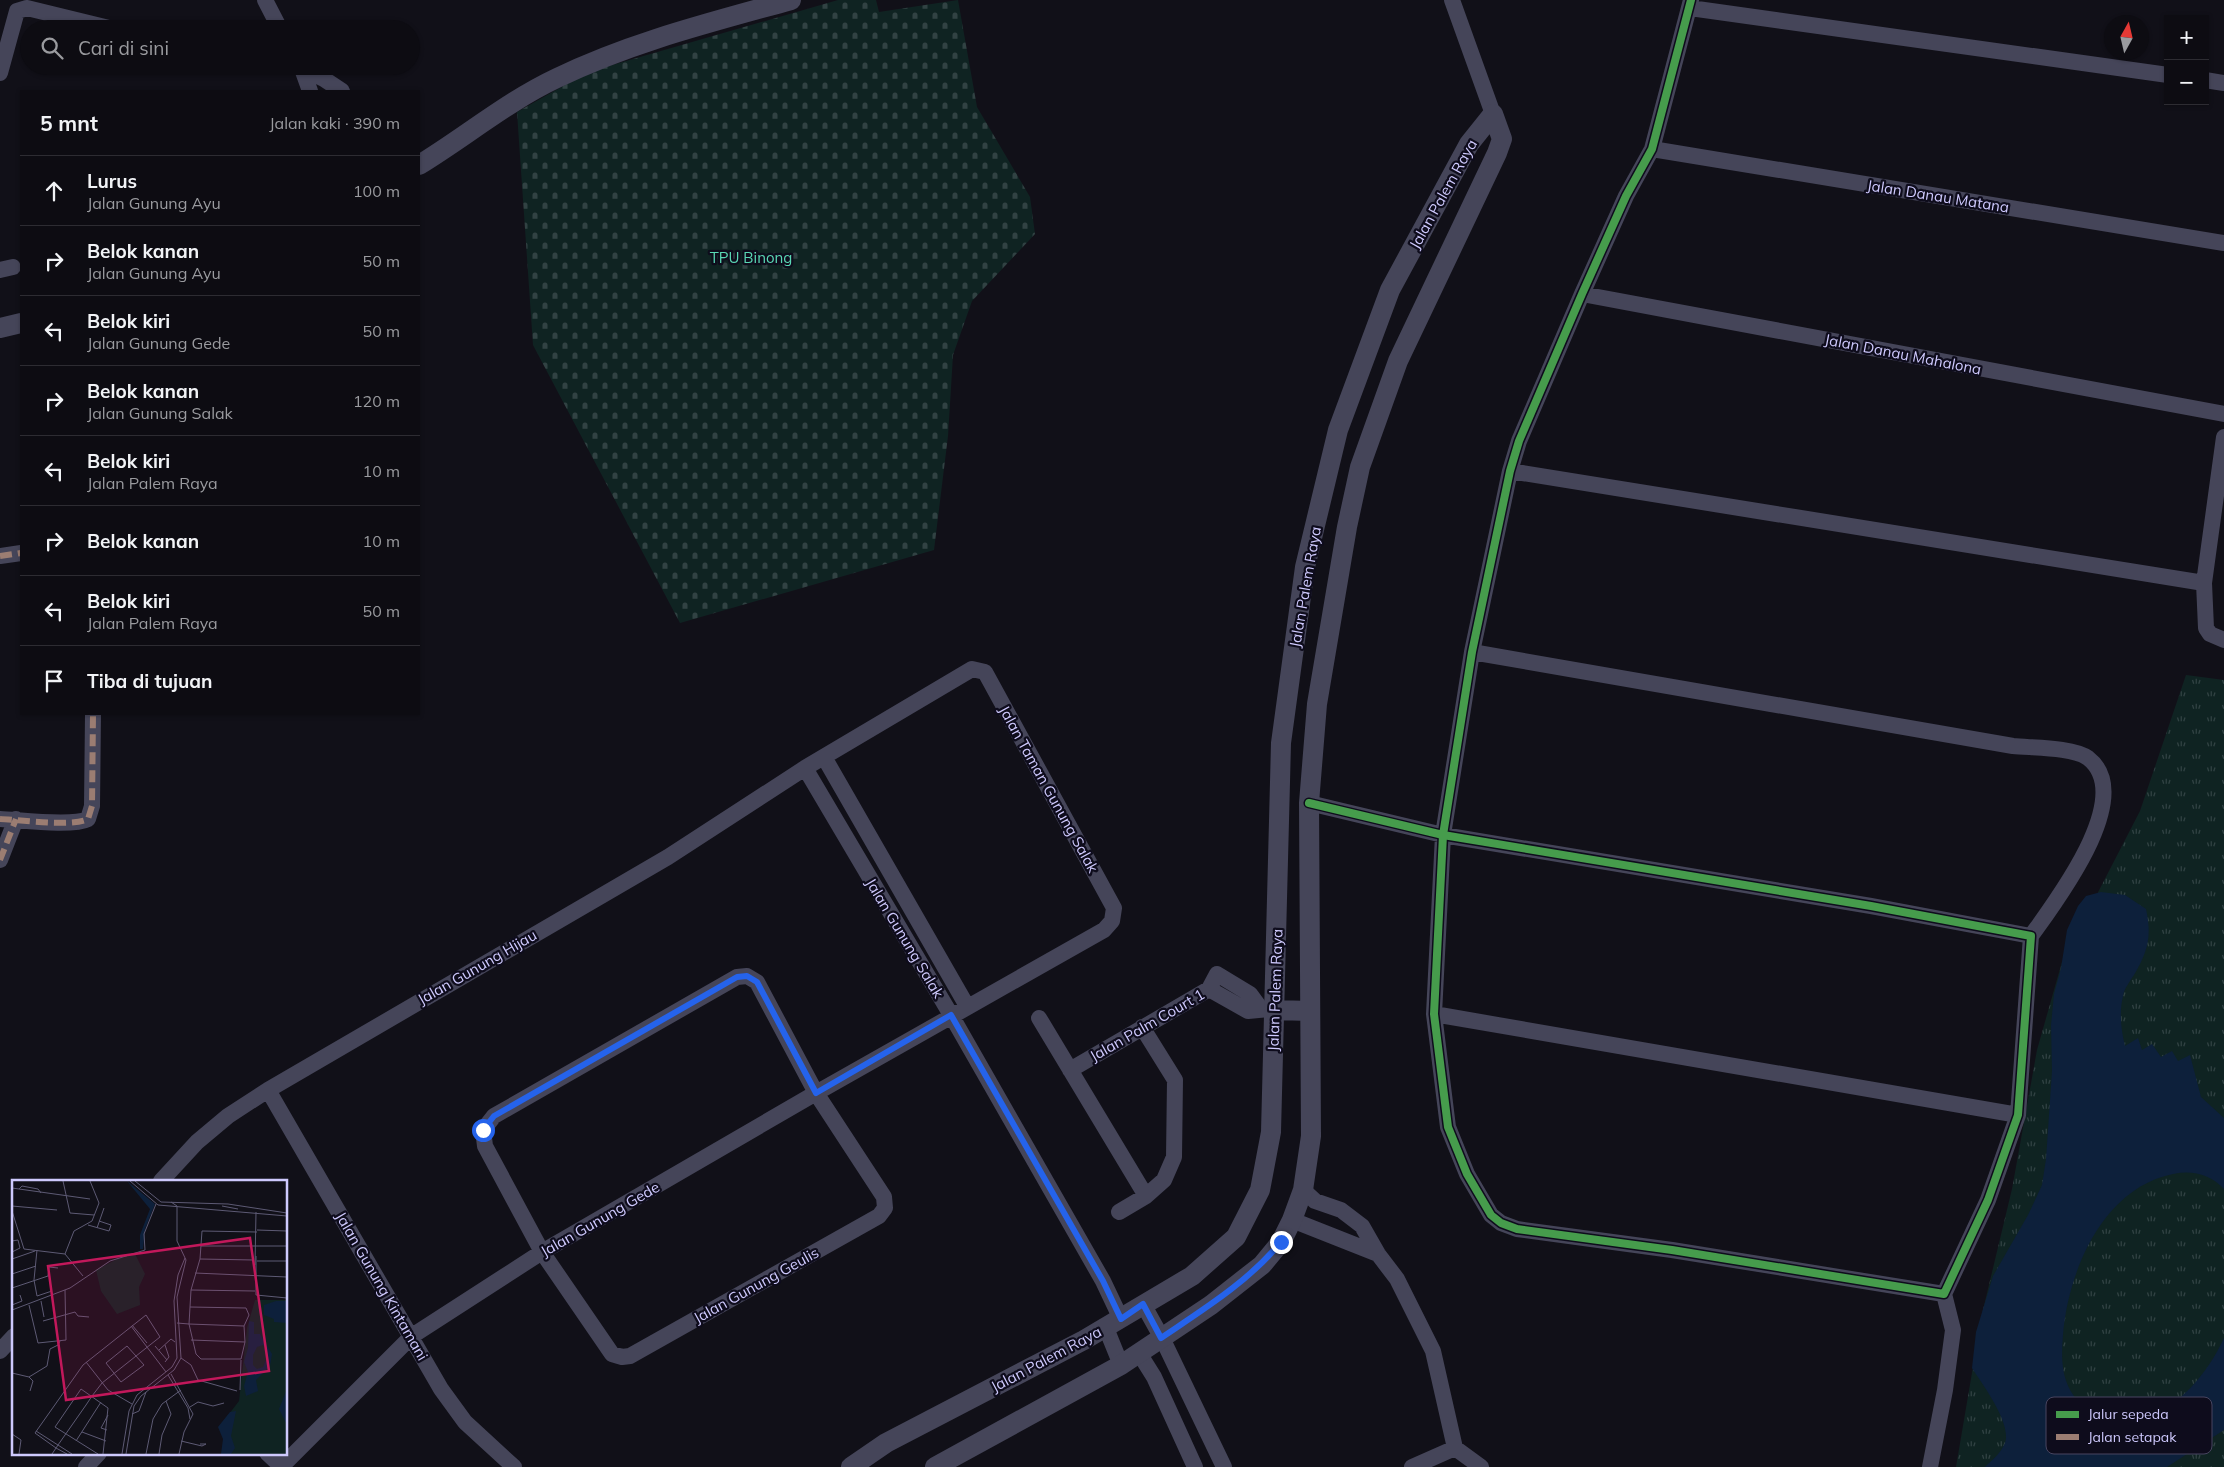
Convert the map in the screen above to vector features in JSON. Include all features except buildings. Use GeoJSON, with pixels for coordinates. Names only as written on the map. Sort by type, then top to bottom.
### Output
{"type":"FeatureCollection","features":[{"type":"Feature","properties":{"kind":"street"},"geometry":{"type":"LineString","coordinates":[[264,0],[275,20]]}},
{"type":"Feature","properties":{"kind":"street"},"geometry":{"type":"LineString","coordinates":[[420,164],[556,78],[622,50],[676,32],[791,0]]}},
{"type":"Feature","properties":{"kind":"street"},"geometry":{"type":"LineString","coordinates":[[1452,0],[1493,114]]}},
{"type":"Feature","properties":{"kind":"street"},"geometry":{"type":"LineString","coordinates":[[1944,1294],[1672,1250],[1517,1229],[1500,1223],[1491,1215],[1467,1174],[1448,1127],[1434,1014],[1442,835],[1472,652],[1510,472],[1519,441],[1626,196],[1652,149],[1690,4],[2164,74]]}},
{"type":"Feature","properties":{"kind":"street"},"geometry":{"type":"LineString","coordinates":[[0,73],[18,11],[27,8],[76,20]]}},
{"type":"Feature","properties":{"kind":"street"},"geometry":{"type":"LineString","coordinates":[[304,75],[310,90]]}},
{"type":"Feature","properties":{"kind":"street"},"geometry":{"type":"LineString","coordinates":[[318,75],[341,90]]}},
{"type":"Feature","properties":{"kind":"street"},"geometry":{"type":"LineString","coordinates":[[2209,81],[2224,83]]}},
{"type":"Feature","properties":{"kind":"street","name":"Jalan Palem Raya"},"geometry":{"type":"LineString","coordinates":[[935,1467],[1121,1365],[1211,1305],[1262,1264],[1281,1242],[1292,1220],[1302,1190],[1311,1136],[1309,803],[1317,704],[1346,527],[1360,468],[1398,361],[1498,153],[1502,139],[1493,114]]}},
{"type":"Feature","properties":{"kind":"street","name":"Jalan Palem Raya"},"geometry":{"type":"LineString","coordinates":[[851,1467],[886,1443],[1113,1323],[1192,1276],[1236,1237],[1260,1190],[1271,1132],[1268,1009],[1281,743],[1305,567],[1336,439],[1390,290],[1469,144],[1493,114]]}},
{"type":"Feature","properties":{"kind":"street","name":"Jalan Danau Matana"},"geometry":{"type":"LineString","coordinates":[[1652,149],[2224,243]]}},
{"type":"Feature","properties":{"kind":"street","name":"Jalan Danau Mahalona"},"geometry":{"type":"LineString","coordinates":[[1582,294],[2224,414]]}},
{"type":"Feature","properties":{"kind":"street"},"geometry":{"type":"LineString","coordinates":[[0,328],[20,323]]}},
{"type":"Feature","properties":{"kind":"street"},"geometry":{"type":"LineString","coordinates":[[2224,437],[2204,583],[2206,628],[2210,634],[2224,640]]}},
{"type":"Feature","properties":{"kind":"street"},"geometry":{"type":"LineString","coordinates":[[1510,472],[2204,583]]}},
{"type":"Feature","properties":{"kind":"street"},"geometry":{"type":"LineString","coordinates":[[0,556],[20,553]]}},
{"type":"Feature","properties":{"kind":"street"},"geometry":{"type":"LineString","coordinates":[[1472,652],[2013,746],[2081,754],[2094,765],[2102,776],[2104,790],[2098,824],[2073,876],[2031,936],[2018,1116],[1988,1200],[1944,1294],[1953,1330],[1945,1390],[1930,1467]]}},
{"type":"Feature","properties":{"kind":"street","name":"Jalan Taman Gunung Salak"},"geometry":{"type":"LineString","coordinates":[[824,757],[968,671],[977,669],[985,672],[1114,908],[1114,915],[1109,926],[1104,930],[967,1006]]}},
{"type":"Feature","properties":{"kind":"street"},"geometry":{"type":"LineString","coordinates":[[0,860],[8,819],[70,823],[83,822],[88,819],[92,806],[93,715]]}},
{"type":"Feature","properties":{"kind":"street","name":"Jalan Gunung Hijau"},"geometry":{"type":"LineString","coordinates":[[162,1180],[209,1132],[228,1116],[268,1090],[668,857],[824,757]]}},
{"type":"Feature","properties":{"kind":"street","name":"Jalan Gunung Salak"},"geometry":{"type":"LineString","coordinates":[[824,757],[967,1006]]}},
{"type":"Feature","properties":{"kind":"street","name":"Jalan Gunung Salak"},"geometry":{"type":"LineString","coordinates":[[805,768],[951,1015],[1103,1281],[1121,1365]]}},
{"type":"Feature","properties":{"kind":"street"},"geometry":{"type":"LineString","coordinates":[[1309,803],[1442,835],[1871,906],[2031,936]]}},
{"type":"Feature","properties":{"kind":"street","name":"Jalan Palm Court 1"},"geometry":{"type":"LineString","coordinates":[[1070,1070],[1142,1026],[1209,989],[1217,974],[1250,994],[1268,1009]]}},
{"type":"Feature","properties":{"kind":"street","name":"Jalan Gunung Geulis"},"geometry":{"type":"LineString","coordinates":[[747,976],[757,982],[816,1093],[884,1197],[885,1208],[879,1216],[630,1356],[622,1357],[612,1354],[542,1252],[484,1146],[483,1130],[494,1116],[737,977],[747,976]]}},
{"type":"Feature","properties":{"kind":"street"},"geometry":{"type":"LineString","coordinates":[[1209,989],[1248,1010],[1310,1011]]}},
{"type":"Feature","properties":{"kind":"street","name":"Jalan Gunung Gede"},"geometry":{"type":"LineString","coordinates":[[282,1467],[412,1336],[542,1252],[967,1006]]}},
{"type":"Feature","properties":{"kind":"street"},"geometry":{"type":"LineString","coordinates":[[1434,1014],[2018,1116]]}},
{"type":"Feature","properties":{"kind":"street"},"geometry":{"type":"LineString","coordinates":[[1039,1018],[1146,1196]]}},
{"type":"Feature","properties":{"kind":"street"},"geometry":{"type":"LineString","coordinates":[[1119,1212],[1146,1196],[1164,1180],[1174,1157],[1175,1080],[1142,1026]]}},
{"type":"Feature","properties":{"kind":"street","name":"Jalan Gunung Kintamani"},"geometry":{"type":"LineString","coordinates":[[268,1090],[441,1389],[465,1422],[514,1467]]}},
{"type":"Feature","properties":{"kind":"street"},"geometry":{"type":"LineString","coordinates":[[1302,1190],[1315,1201],[1346,1213],[1362,1226],[1378,1254],[1397,1278],[1433,1350],[1455,1448],[1481,1467]]}},
{"type":"Feature","properties":{"kind":"street"},"geometry":{"type":"LineString","coordinates":[[1292,1220],[1378,1254]]}},
{"type":"Feature","properties":{"kind":"street"},"geometry":{"type":"LineString","coordinates":[[1143,1304],[1224,1467]]}},
{"type":"Feature","properties":{"kind":"street"},"geometry":{"type":"LineString","coordinates":[[0,1351],[12,1338]]}},
{"type":"Feature","properties":{"kind":"street"},"geometry":{"type":"LineString","coordinates":[[1139,1353],[1154,1376],[1195,1467]]}},
{"type":"Feature","properties":{"kind":"street"},"geometry":{"type":"LineString","coordinates":[[1412,1467],[1455,1448]]}},
{"type":"Feature","properties":{"kind":"street"},"geometry":{"type":"LineString","coordinates":[[86,1467],[97,1454]]}},
{"type":"Feature","properties":{"kind":"street"},"geometry":{"type":"LineString","coordinates":[[268,1454],[282,1467]]}},
{"type":"Feature","properties":{"kind":"green space","name":"TPU Binong"},"geometry":{"type":"Polygon","coordinates":[[[838,0],[876,0],[879,12],[958,0],[977,107],[1030,197],[1035,234],[972,301],[953,355],[948,436],[934,550],[680,623],[533,345],[517,112],[588,72],[838,0]]]}},
{"type":"Feature","properties":{"kind":"green space"},"geometry":{"type":"Polygon","coordinates":[[[2186,675],[2224,680],[2224,1467],[1956,1467],[1982,1314],[2012,1189],[2037,1050],[2062,962],[2140,811],[2186,675]]]}},
{"type":"Feature","properties":{"kind":"water"},"geometry":{"type":"Polygon","coordinates":[[[2101,892],[2125,895],[2146,909],[2149,935],[2146,951],[2125,991],[2122,1002],[2121,1021],[2125,1046],[2138,1038],[2142,1050],[2152,1044],[2161,1057],[2172,1051],[2178,1061],[2190,1055],[2201,1097],[2224,1118],[2224,1189],[2213,1180],[2194,1173],[2173,1174],[2148,1182],[2127,1196],[2109,1214],[2094,1236],[2072,1285],[2063,1335],[2063,1369],[2066,1380],[2075,1397],[2046,1397],[2046,1454],[2187,1454],[2167,1467],[1985,1467],[2001,1450],[2005,1443],[2006,1435],[1995,1404],[1972,1368],[1976,1332],[1993,1276],[2028,1215],[2042,1185],[2046,1159],[2052,1071],[2051,1025],[2054,994],[2061,968],[2067,930],[2078,906],[2086,896],[2101,892]]]}},
{"type":"Feature","properties":{"kind":"water"},"geometry":{"type":"Polygon","coordinates":[[[2224,1338],[2224,1430],[2212,1438],[2212,1397],[2180,1397],[2200,1377],[2224,1338]]]}},
{"type":"Feature","properties":{"kind":"marked path"},"geometry":{"type":"LineString","coordinates":[[0,556],[20,553]]}},
{"type":"Feature","properties":{"kind":"marked path"},"geometry":{"type":"LineString","coordinates":[[0,819],[59,823],[70,823],[88,819],[92,806],[93,715]]}},
{"type":"Feature","properties":{"kind":"marked path"},"geometry":{"type":"LineString","coordinates":[[0,860],[16,819]]}},
{"type":"Feature","properties":{"kind":"cycle path"},"geometry":{"type":"LineString","coordinates":[[1309,803],[1443,835],[1871,906],[2031,936],[2018,1115],[1988,1200],[1944,1294],[1672,1250],[1517,1229],[1501,1223],[1491,1215],[1467,1174],[1448,1127],[1434,1014],[1443,835],[1472,652],[1510,471],[1519,441],[1582,294],[1626,196],[1652,149],[1691,0]]}},
{"type":"Feature","properties":{"kind":"route"},"geometry":{"type":"LineString","coordinates":[[483,1130],[494,1116],[737,977],[747,976],[757,982],[816,1093],[951,1015],[1103,1281],[1121,1319],[1143,1304],[1161,1338],[1211,1305],[1262,1264],[1281,1242]]}}]}
